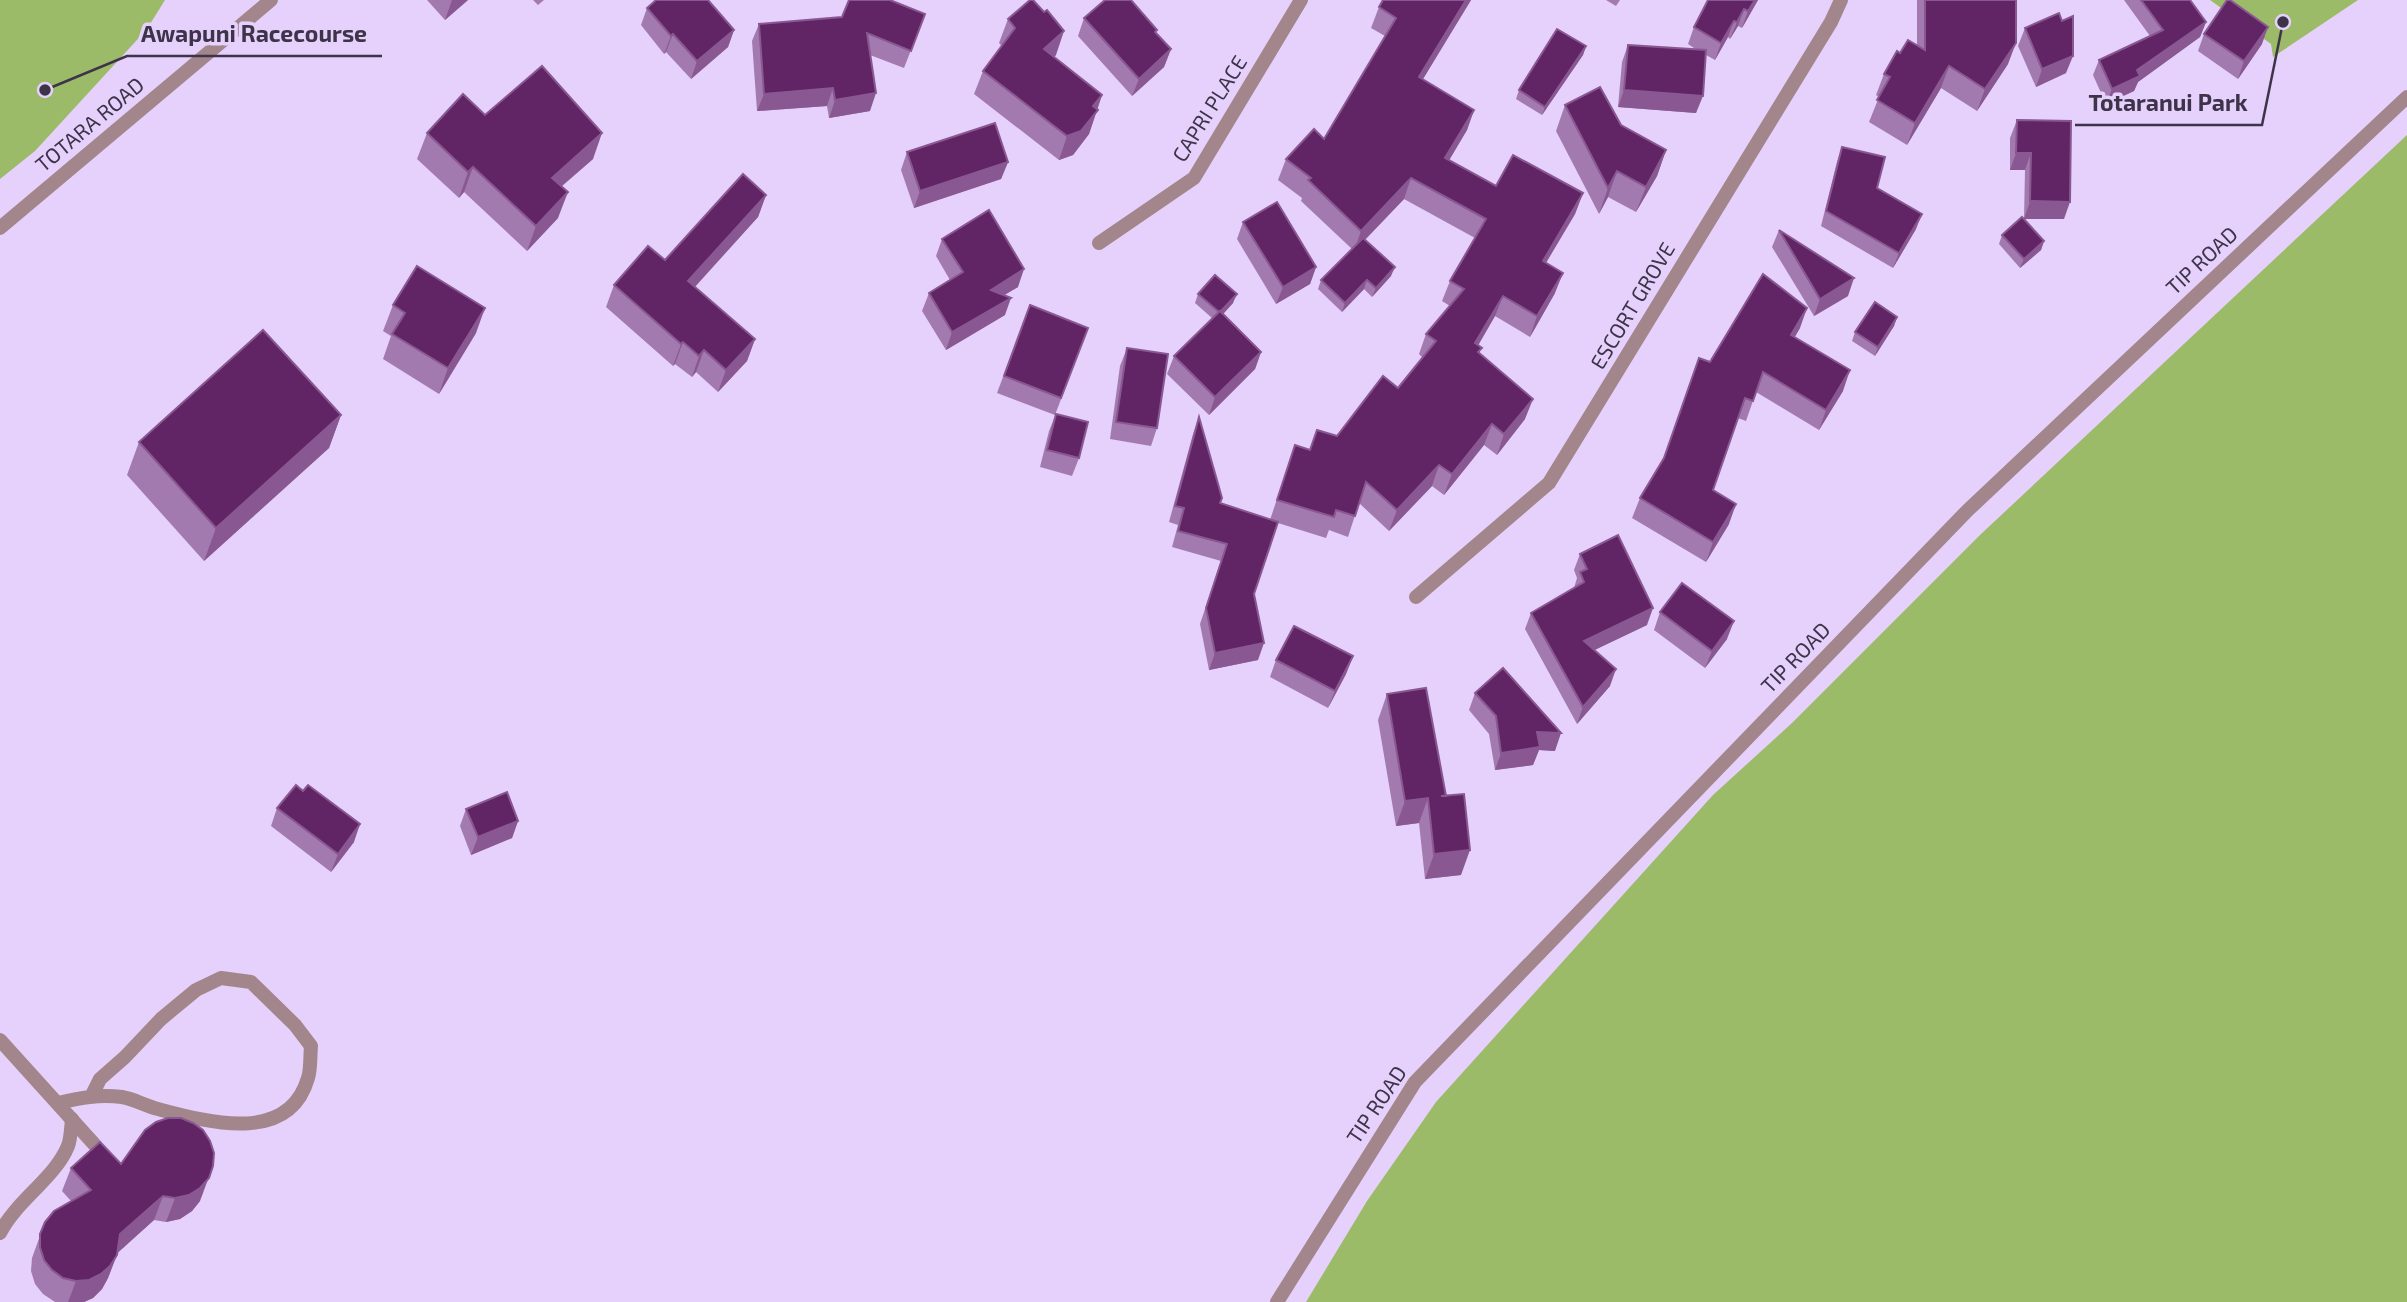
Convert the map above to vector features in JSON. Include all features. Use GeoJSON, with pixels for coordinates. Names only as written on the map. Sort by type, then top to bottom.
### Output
{"type":"FeatureCollection","features":[{"type":"Feature","properties":{"kind":"street","name":"TOTARA ROAD"},"geometry":{"type":"LineString","coordinates":[[0,228],[271,0]]}},
{"type":"Feature","properties":{"kind":"street","name":"CAPRI PLACE"},"geometry":{"type":"LineString","coordinates":[[1100,243],[1194,178],[1301,0]]}},
{"type":"Feature","properties":{"kind":"street","name":"ESCORT GROVE"},"geometry":{"type":"LineString","coordinates":[[1416,597],[1549,483],[1831,22],[1841,0]]}},
{"type":"Feature","properties":{"kind":"street","name":"TIP ROAD"},"geometry":{"type":"LineString","coordinates":[[1277,1302],[1415,1082],[1968,510],[2407,97]]}},
{"type":"Feature","properties":{"kind":"street"},"geometry":{"type":"LineString","coordinates":[[58,1103],[92,1095],[124,1098],[196,1119],[241,1125],[281,1117],[298,1102],[309,1078],[311,1046],[295,1025],[251,982],[221,978],[196,990],[161,1019],[100,1079],[92,1095]]}},
{"type":"Feature","properties":{"kind":"street"},"geometry":{"type":"LineString","coordinates":[[0,1040],[94,1144]]}},
{"type":"Feature","properties":{"kind":"street"},"geometry":{"type":"LineString","coordinates":[[0,1233],[26,1198],[59,1163],[69,1144],[72,1119]]}},
{"type":"Feature","properties":{"kind":"green space"},"geometry":{"type":"Polygon","coordinates":[[[0,0],[165,0],[147,29],[35,151],[0,179],[0,0]]]}},
{"type":"Feature","properties":{"kind":"green space"},"geometry":{"type":"Polygon","coordinates":[[[2210,0],[2358,0],[2273,57],[2271,44],[2210,0]]]}},
{"type":"Feature","properties":{"kind":"green space"},"geometry":{"type":"Polygon","coordinates":[[[2407,135],[2407,1302],[1306,1302],[1367,1201],[1436,1102],[1713,795],[1792,723],[1980,535],[2407,135]]]}},
{"type":"Feature","properties":{"kind":"building"},"geometry":{"type":"Polygon","coordinates":[[[656,0],[708,0],[734,30],[697,61],[647,8],[656,0]]]}},
{"type":"Feature","properties":{"kind":"building"},"geometry":{"type":"Polygon","coordinates":[[[849,0],[890,0],[925,14],[911,51],[867,33],[876,93],[835,100],[833,88],[764,94],[759,24],[842,17],[849,0]]]}},
{"type":"Feature","properties":{"kind":"building"},"geometry":{"type":"Polygon","coordinates":[[[1030,0],[1044,12],[1047,10],[1064,31],[1044,49],[1102,95],[1093,106],[1098,110],[1081,131],[1067,136],[983,71],[1015,28],[1008,19],[1030,0]]]}},
{"type":"Feature","properties":{"kind":"building"},"geometry":{"type":"Polygon","coordinates":[[[1105,0],[1131,0],[1171,49],[1139,79],[1084,18],[1105,0]]]}},
{"type":"Feature","properties":{"kind":"building"},"geometry":{"type":"Polygon","coordinates":[[[1383,0],[1466,0],[1419,77],[1474,110],[1445,158],[1496,186],[1513,155],[1583,193],[1543,261],[1563,273],[1537,316],[1503,296],[1475,343],[1482,348],[1478,352],[1533,399],[1504,434],[1492,424],[1452,474],[1439,465],[1397,510],[1366,482],[1355,516],[1336,510],[1334,517],[1277,500],[1295,445],[1310,450],[1317,430],[1337,436],[1383,376],[1398,388],[1436,341],[1426,334],[1464,289],[1450,281],[1486,219],[1411,178],[1361,231],[1308,180],[1311,178],[1286,159],[1314,129],[1324,139],[1396,18],[1379,7],[1383,0]]]}},
{"type":"Feature","properties":{"kind":"building"},"geometry":{"type":"Polygon","coordinates":[[[1708,0],[1755,0],[1748,11],[1744,9],[1737,22],[1734,21],[1721,43],[1694,27],[1708,0]]]}},
{"type":"Feature","properties":{"kind":"building"},"geometry":{"type":"Polygon","coordinates":[[[1925,0],[2016,0],[2016,43],[1985,89],[1949,66],[1915,123],[1877,100],[1890,77],[1884,74],[1897,51],[1900,53],[1908,40],[1925,50],[1925,0]]]}},
{"type":"Feature","properties":{"kind":"building"},"geometry":{"type":"Polygon","coordinates":[[[2141,0],[2190,0],[2206,22],[2137,70],[2140,76],[2112,89],[2099,60],[2163,30],[2141,0]]]}},
{"type":"Feature","properties":{"kind":"building"},"geometry":{"type":"Polygon","coordinates":[[[2227,0],[2268,27],[2244,61],[2204,34],[2227,0]]]}},
{"type":"Feature","properties":{"kind":"building"},"geometry":{"type":"Polygon","coordinates":[[[2059,13],[2062,21],[2073,16],[2073,56],[2042,69],[2025,28],[2059,13]]]}},
{"type":"Feature","properties":{"kind":"building"},"geometry":{"type":"Polygon","coordinates":[[[1557,29],[1586,46],[1545,107],[1519,90],[1557,29]]]}},
{"type":"Feature","properties":{"kind":"building"},"geometry":{"type":"Polygon","coordinates":[[[1628,45],[1706,50],[1703,96],[1624,90],[1628,45]]]}},
{"type":"Feature","properties":{"kind":"building"},"geometry":{"type":"Polygon","coordinates":[[[542,66],[602,133],[552,178],[568,192],[536,226],[473,167],[468,172],[427,133],[463,94],[485,115],[542,66]]]}},
{"type":"Feature","properties":{"kind":"building"},"geometry":{"type":"Polygon","coordinates":[[[1600,87],[1621,125],[1666,150],[1646,187],[1617,171],[1608,188],[1565,105],[1600,87]]]}},
{"type":"Feature","properties":{"kind":"building"},"geometry":{"type":"Polygon","coordinates":[[[2017,120],[2071,121],[2070,202],[2030,201],[2031,153],[2016,153],[2017,120]]]}},
{"type":"Feature","properties":{"kind":"building"},"geometry":{"type":"Polygon","coordinates":[[[995,123],[1008,162],[920,191],[907,152],[995,123]]]}},
{"type":"Feature","properties":{"kind":"building"},"geometry":{"type":"Polygon","coordinates":[[[1842,147],[1885,157],[1877,188],[1922,214],[1899,253],[1826,211],[1842,147]]]}},
{"type":"Feature","properties":{"kind":"building"},"geometry":{"type":"Polygon","coordinates":[[[743,174],[766,195],[688,281],[755,339],[726,370],[704,350],[699,356],[683,342],[681,344],[614,285],[648,246],[665,260],[743,174]]]}},
{"type":"Feature","properties":{"kind":"building"},"geometry":{"type":"Polygon","coordinates":[[[1277,202],[1316,267],[1283,287],[1243,222],[1277,202]]]}},
{"type":"Feature","properties":{"kind":"building"},"geometry":{"type":"Polygon","coordinates":[[[989,210],[1024,269],[991,290],[1011,298],[952,332],[929,293],[963,272],[942,239],[989,210]]]}},
{"type":"Feature","properties":{"kind":"building"},"geometry":{"type":"Polygon","coordinates":[[[2022,217],[2044,241],[2024,259],[2002,235],[2022,217]]]}},
{"type":"Feature","properties":{"kind":"building"},"geometry":{"type":"Polygon","coordinates":[[[1779,230],[1854,278],[1820,299],[1779,230]]]}},
{"type":"Feature","properties":{"kind":"building"},"geometry":{"type":"Polygon","coordinates":[[[1363,238],[1395,267],[1376,288],[1367,280],[1345,303],[1321,280],[1363,238]]]}},
{"type":"Feature","properties":{"kind":"building"},"geometry":{"type":"Polygon","coordinates":[[[417,266],[485,308],[448,368],[392,334],[405,313],[393,305],[417,266]]]}},
{"type":"Feature","properties":{"kind":"building"},"geometry":{"type":"Polygon","coordinates":[[[1763,274],[1807,308],[1791,335],[1850,370],[1826,410],[1763,372],[1753,401],[1745,398],[1713,490],[1736,504],[1713,542],[1640,498],[1664,458],[1699,358],[1710,362],[1763,274]]]}},
{"type":"Feature","properties":{"kind":"building"},"geometry":{"type":"Polygon","coordinates":[[[1215,275],[1237,294],[1219,312],[1198,294],[1215,275]]]}},
{"type":"Feature","properties":{"kind":"building"},"geometry":{"type":"Polygon","coordinates":[[[1875,302],[1897,317],[1878,347],[1855,332],[1875,302]]]}},
{"type":"Feature","properties":{"kind":"building"},"geometry":{"type":"Polygon","coordinates":[[[1030,305],[1088,328],[1061,398],[1004,376],[1030,305]]]}},
{"type":"Feature","properties":{"kind":"building"},"geometry":{"type":"Polygon","coordinates":[[[1220,311],[1261,352],[1215,397],[1174,356],[1220,311]]]}},
{"type":"Feature","properties":{"kind":"building"},"geometry":{"type":"Polygon","coordinates":[[[263,330],[341,415],[216,528],[139,442],[263,330]]]}},
{"type":"Feature","properties":{"kind":"building"},"geometry":{"type":"Polygon","coordinates":[[[1127,348],[1168,354],[1157,428],[1116,422],[1127,348]]]}},
{"type":"Feature","properties":{"kind":"building"},"geometry":{"type":"Polygon","coordinates":[[[1056,414],[1088,422],[1079,458],[1047,450],[1056,414]]]}},
{"type":"Feature","properties":{"kind":"building"},"geometry":{"type":"Polygon","coordinates":[[[1199,417],[1222,498],[1220,503],[1278,522],[1254,594],[1264,643],[1215,653],[1206,608],[1227,544],[1178,531],[1184,508],[1175,506],[1199,417]]]}},
{"type":"Feature","properties":{"kind":"building"},"geometry":{"type":"Polygon","coordinates":[[[1618,535],[1653,608],[1584,641],[1616,669],[1583,707],[1531,613],[1584,582],[1580,572],[1587,569],[1580,554],[1618,535]]]}},
{"type":"Feature","properties":{"kind":"building"},"geometry":{"type":"Polygon","coordinates":[[[1682,583],[1734,621],[1712,651],[1660,612],[1682,583]]]}},
{"type":"Feature","properties":{"kind":"building"},"geometry":{"type":"Polygon","coordinates":[[[1294,626],[1353,656],[1335,691],[1276,660],[1294,626]]]}},
{"type":"Feature","properties":{"kind":"building"},"geometry":{"type":"Polygon","coordinates":[[[1503,668],[1561,733],[1537,732],[1540,747],[1501,753],[1496,716],[1475,693],[1503,668]]]}},
{"type":"Feature","properties":{"kind":"building"},"geometry":{"type":"Polygon","coordinates":[[[1426,688],[1446,796],[1464,794],[1470,850],[1434,854],[1428,798],[1405,801],[1387,694],[1426,688]]]}},
{"type":"Feature","properties":{"kind":"building"},"geometry":{"type":"Polygon","coordinates":[[[296,785],[303,791],[308,785],[360,824],[338,854],[277,808],[296,785]]]}},
{"type":"Feature","properties":{"kind":"building"},"geometry":{"type":"Polygon","coordinates":[[[507,792],[518,821],[478,837],[466,809],[507,792]]]}},
{"type":"Feature","properties":{"kind":"building"},"geometry":{"type":"Polygon","coordinates":[[[168,1118],[181,1118],[203,1130],[214,1153],[209,1178],[189,1195],[175,1198],[163,1196],[120,1234],[117,1255],[101,1274],[89,1280],[63,1278],[44,1260],[40,1234],[54,1211],[91,1190],[71,1168],[100,1142],[121,1164],[145,1130],[168,1118]]]}},
{"type":"Feature","properties":{"kind":"place","name":"Totaranui Park"},"geometry":{"type":"Point","coordinates":[2283,22]}},
{"type":"Feature","properties":{"kind":"place","name":"Awapuni Racecourse"},"geometry":{"type":"Point","coordinates":[45,90]}}]}
